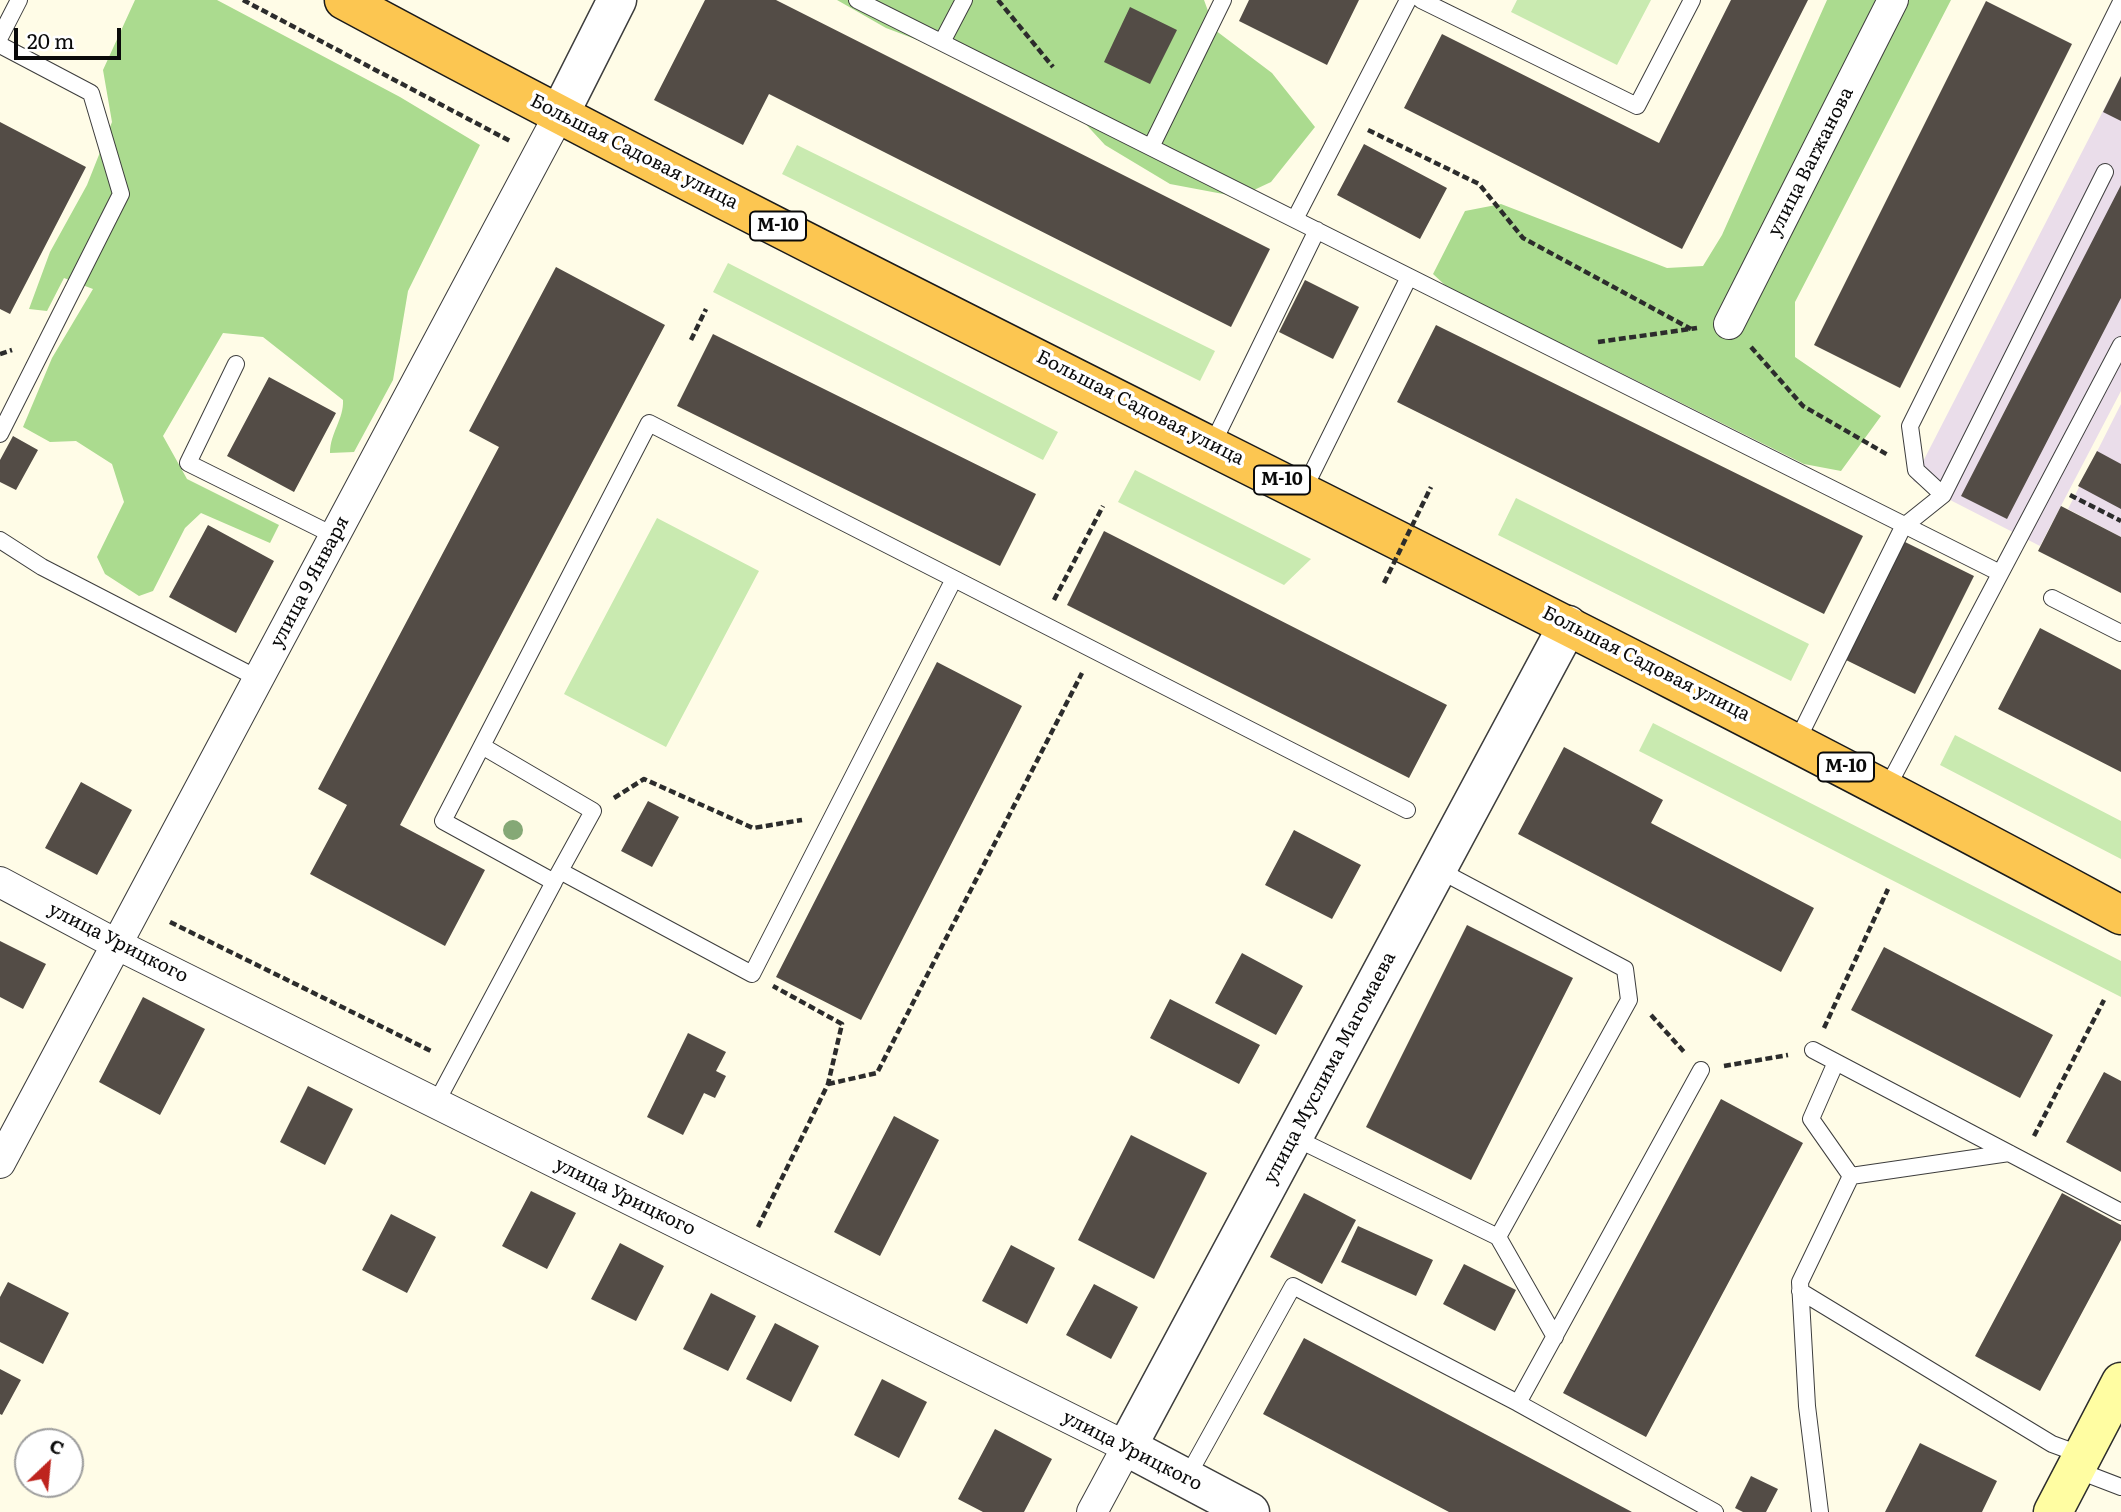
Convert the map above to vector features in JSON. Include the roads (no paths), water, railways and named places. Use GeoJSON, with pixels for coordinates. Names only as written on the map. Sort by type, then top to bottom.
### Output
{"type":"FeatureCollection","features":[{"type":"Feature","properties":{"kind":"highway","name":"Большая Садовая улица"},"geometry":{"type":"LineString","coordinates":[[344,0],[559,116],[1797,741],[2121,915]]}},
{"type":"Feature","properties":{"kind":"main road"},"geometry":{"type":"LineString","coordinates":[[2053,1512],[2121,1382]]}},
{"type":"Feature","properties":{"kind":"street","name":"улица 9 Января"},"geometry":{"type":"LineString","coordinates":[[0,1163],[538,156],[617,0]]}},
{"type":"Feature","properties":{"kind":"street","name":"улица Вагжанова"},"geometry":{"type":"LineString","coordinates":[[1730,324],[1893,0]]}},
{"type":"Feature","properties":{"kind":"street","name":"улица Муслима Магомаева"},"geometry":{"type":"LineString","coordinates":[[1092,1512],[1568,625]]}},
{"type":"Feature","properties":{"kind":"street","name":"улица Урицкого"},"geometry":{"type":"LineString","coordinates":[[0,882],[116,944],[1127,1447],[1250,1512]]}},
{"type":"Feature","properties":{"kind":"lane"},"geometry":{"type":"LineString","coordinates":[[0,37],[19,0]]}},
{"type":"Feature","properties":{"kind":"lane"},"geometry":{"type":"LineString","coordinates":[[857,0],[1903,527],[2000,573]]}},
{"type":"Feature","properties":{"kind":"lane"},"geometry":{"type":"LineString","coordinates":[[942,42],[964,0]]}},
{"type":"Feature","properties":{"kind":"lane"},"geometry":{"type":"LineString","coordinates":[[1151,147],[1223,0]]}},
{"type":"Feature","properties":{"kind":"lane"},"geometry":{"type":"LineString","coordinates":[[1295,219],[1408,0]]}},
{"type":"Feature","properties":{"kind":"lane"},"geometry":{"type":"LineString","coordinates":[[1421,0],[1453,7],[1637,106],[1692,0]]}},
{"type":"Feature","properties":{"kind":"lane"},"geometry":{"type":"LineString","coordinates":[[1942,495],[1916,470],[1910,426],[2121,2]]}},
{"type":"Feature","properties":{"kind":"lane"},"geometry":{"type":"LineString","coordinates":[[0,45],[91,93],[121,194],[0,433]]}},
{"type":"Feature","properties":{"kind":"lane"},"geometry":{"type":"LineString","coordinates":[[1797,741],[1903,527],[1942,495],[2105,172]]}},
{"type":"Feature","properties":{"kind":"lane"},"geometry":{"type":"LineString","coordinates":[[1212,445],[1317,230]]}},
{"type":"Feature","properties":{"kind":"lane"},"geometry":{"type":"LineString","coordinates":[[1303,491],[1409,277]]}},
{"type":"Feature","properties":{"kind":"lane"},"geometry":{"type":"LineString","coordinates":[[1887,788],[2121,345]]}},
{"type":"Feature","properties":{"kind":"lane"},"geometry":{"type":"LineString","coordinates":[[236,364],[188,463],[335,536]]}},
{"type":"Feature","properties":{"kind":"lane"},"geometry":{"type":"LineString","coordinates":[[954,579],[752,974],[443,821],[649,423],[1407,810]]}},
{"type":"Feature","properties":{"kind":"lane"},"geometry":{"type":"LineString","coordinates":[[0,540],[42,567],[259,679]]}},
{"type":"Feature","properties":{"kind":"lane"},"geometry":{"type":"LineString","coordinates":[[2052,598],[2121,633]]}},
{"type":"Feature","properties":{"kind":"lane"},"geometry":{"type":"LineString","coordinates":[[436,1103],[593,811],[482,746]]}},
{"type":"Feature","properties":{"kind":"lane"},"geometry":{"type":"LineString","coordinates":[[1437,869],[1625,969],[1629,1000],[1498,1237]]}},
{"type":"Feature","properties":{"kind":"lane"},"geometry":{"type":"LineString","coordinates":[[1813,1051],[2121,1212]]}},
{"type":"Feature","properties":{"kind":"lane"},"geometry":{"type":"LineString","coordinates":[[1836,1062],[1811,1119],[1851,1176]]}},
{"type":"Feature","properties":{"kind":"lane"},"geometry":{"type":"LineString","coordinates":[[1518,1404],[1701,1070]]}},
{"type":"Feature","properties":{"kind":"lane"},"geometry":{"type":"LineString","coordinates":[[1293,1137],[1498,1237],[1555,1337]]}},
{"type":"Feature","properties":{"kind":"lane"},"geometry":{"type":"LineString","coordinates":[[1851,1176],[2015,1156]]}},
{"type":"Feature","properties":{"kind":"lane"},"geometry":{"type":"LineString","coordinates":[[1820,1512],[1807,1406],[1800,1282],[1851,1176]]}},
{"type":"Feature","properties":{"kind":"lane"},"geometry":{"type":"LineString","coordinates":[[1186,1479],[1293,1286],[1518,1404],[1715,1512]]}},
{"type":"Feature","properties":{"kind":"lane"},"geometry":{"type":"LineString","coordinates":[[1800,1291],[2121,1487]]}}]}
